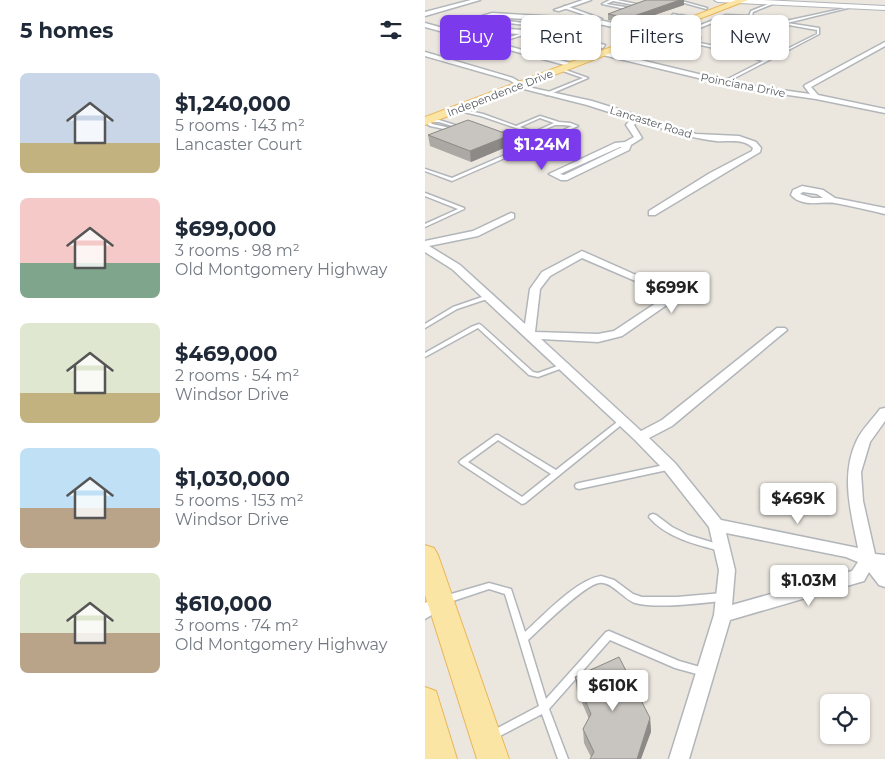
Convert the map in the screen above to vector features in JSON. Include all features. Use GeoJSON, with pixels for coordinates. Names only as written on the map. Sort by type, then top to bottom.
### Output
{"type":"FeatureCollection","features":[{"type":"Feature","properties":{"kind":"main road"},"geometry":{"type":"LineString","coordinates":[[718,0],[885,8]]}},
{"type":"Feature","properties":{"kind":"main road","name":"Independence Drive"},"geometry":{"type":"LineString","coordinates":[[681,15],[726,0]]}},
{"type":"Feature","properties":{"kind":"main road"},"geometry":{"type":"LineString","coordinates":[[757,0],[775,2]]}},
{"type":"Feature","properties":{"kind":"main road","name":"Independence Drive"},"geometry":{"type":"LineString","coordinates":[[701,16],[742,1]]}},
{"type":"Feature","properties":{"kind":"main road","name":"Independence Drive"},"geometry":{"type":"LineString","coordinates":[[425,119],[559,66],[578,54],[611,46]]}},
{"type":"Feature","properties":{"kind":"main road","name":"Independence Drive"},"geometry":{"type":"LineString","coordinates":[[559,66],[572,66],[602,49]]}},
{"type":"Feature","properties":{"kind":"main road","name":"Independence Drive"},"geometry":{"type":"LineString","coordinates":[[425,119],[456,109],[515,82]]}},
{"type":"Feature","properties":{"kind":"main road"},"geometry":{"type":"LineString","coordinates":[[425,555],[433,607],[490,749]]}},
{"type":"Feature","properties":{"kind":"main road"},"geometry":{"type":"LineString","coordinates":[[425,701],[441,759]]}},
{"type":"Feature","properties":{"kind":"street"},"geometry":{"type":"LineString","coordinates":[[425,13],[477,0]]}},
{"type":"Feature","properties":{"kind":"street"},"geometry":{"type":"LineString","coordinates":[[557,10],[588,0]]}},
{"type":"Feature","properties":{"kind":"street"},"geometry":{"type":"LineString","coordinates":[[616,13],[647,2]]}},
{"type":"Feature","properties":{"kind":"street"},"geometry":{"type":"LineString","coordinates":[[603,21],[609,16]]}},
{"type":"Feature","properties":{"kind":"street"},"geometry":{"type":"LineString","coordinates":[[511,17],[603,21],[611,24]]}},
{"type":"Feature","properties":{"kind":"street"},"geometry":{"type":"LineString","coordinates":[[425,25],[440,29]]}},
{"type":"Feature","properties":{"kind":"street"},"geometry":{"type":"LineString","coordinates":[[771,91],[794,90],[807,86],[876,47],[885,44]]}},
{"type":"Feature","properties":{"kind":"street"},"geometry":{"type":"LineString","coordinates":[[511,48],[521,51]]}},
{"type":"Feature","properties":{"kind":"street","name":"Poinciana Drive"},"geometry":{"type":"LineString","coordinates":[[602,49],[723,82],[816,97],[885,111]]}},
{"type":"Feature","properties":{"kind":"street","name":"Lancaster Road"},"geometry":{"type":"LineString","coordinates":[[425,54],[547,94],[589,103],[695,136],[745,140],[757,148],[756,152],[713,176],[653,214]]}},
{"type":"Feature","properties":{"kind":"street"},"geometry":{"type":"LineString","coordinates":[[544,60],[559,66]]}},
{"type":"Feature","properties":{"kind":"street"},"geometry":{"type":"LineString","coordinates":[[807,86],[816,97]]}},
{"type":"Feature","properties":{"kind":"street"},"geometry":{"type":"LineString","coordinates":[[627,144],[626,148],[563,178],[553,174],[617,145],[627,144],[639,138],[630,125],[637,118]]}},
{"type":"Feature","properties":{"kind":"street"},"geometry":{"type":"LineString","coordinates":[[591,157],[601,160]]}},
{"type":"Feature","properties":{"kind":"street"},"geometry":{"type":"LineString","coordinates":[[832,200],[885,211]]}},
{"type":"Feature","properties":{"kind":"street"},"geometry":{"type":"LineString","coordinates":[[426,249],[446,243],[451,239],[475,234],[511,216]]}},
{"type":"Feature","properties":{"kind":"street"},"geometry":{"type":"LineString","coordinates":[[426,249],[456,267],[640,437],[671,467],[716,525],[727,570],[723,615],[679,759]]}},
{"type":"Feature","properties":{"kind":"street"},"geometry":{"type":"LineString","coordinates":[[582,254],[676,295],[618,334],[598,338],[529,335],[535,289],[546,274],[582,254]]}},
{"type":"Feature","properties":{"kind":"street"},"geometry":{"type":"LineString","coordinates":[[640,437],[667,423],[781,330]]}},
{"type":"Feature","properties":{"kind":"street"},"geometry":{"type":"LineString","coordinates":[[885,412],[863,441],[854,472],[856,501],[868,560],[885,580]]}},
{"type":"Feature","properties":{"kind":"street"},"geometry":{"type":"LineString","coordinates":[[716,525],[849,551],[868,560],[885,561]]}},
{"type":"Feature","properties":{"kind":"street"},"geometry":{"type":"LineString","coordinates":[[723,615],[858,576],[868,560]]}},
{"type":"Feature","properties":{"kind":"lane"},"geometry":{"type":"LineString","coordinates":[[630,9],[603,4],[612,0],[641,5]]}},
{"type":"Feature","properties":{"kind":"lane"},"geometry":{"type":"LineString","coordinates":[[675,0],[694,3],[706,8]]}},
{"type":"Feature","properties":{"kind":"lane"},"geometry":{"type":"LineString","coordinates":[[602,1],[607,2]]}},
{"type":"Feature","properties":{"kind":"lane"},"geometry":{"type":"LineString","coordinates":[[751,15],[752,12],[775,2]]}},
{"type":"Feature","properties":{"kind":"lane"},"geometry":{"type":"LineString","coordinates":[[789,21],[847,6]]}},
{"type":"Feature","properties":{"kind":"lane"},"geometry":{"type":"LineString","coordinates":[[565,7],[603,21]]}},
{"type":"Feature","properties":{"kind":"lane"},"geometry":{"type":"LineString","coordinates":[[789,24],[818,30],[818,34],[789,49]]}},
{"type":"Feature","properties":{"kind":"lane"},"geometry":{"type":"LineString","coordinates":[[701,44],[738,52],[765,61]]}},
{"type":"Feature","properties":{"kind":"lane"},"geometry":{"type":"LineString","coordinates":[[723,82],[765,61]]}},
{"type":"Feature","properties":{"kind":"lane"},"geometry":{"type":"LineString","coordinates":[[547,94],[581,81],[586,77],[559,66]]}},
{"type":"Feature","properties":{"kind":"lane"},"geometry":{"type":"LineString","coordinates":[[456,109],[482,115],[548,138],[576,126],[564,122],[557,123],[534,133]]}},
{"type":"Feature","properties":{"kind":"lane"},"geometry":{"type":"LineString","coordinates":[[516,127],[540,117],[557,123]]}},
{"type":"Feature","properties":{"kind":"lane"},"geometry":{"type":"LineString","coordinates":[[425,119],[456,126]]}},
{"type":"Feature","properties":{"kind":"lane"},"geometry":{"type":"LineString","coordinates":[[425,119],[431,125],[449,129]]}},
{"type":"Feature","properties":{"kind":"lane"},"geometry":{"type":"LineString","coordinates":[[441,133],[463,123]]}},
{"type":"Feature","properties":{"kind":"lane"},"geometry":{"type":"LineString","coordinates":[[425,170],[453,180],[530,146],[530,143],[495,130]]}},
{"type":"Feature","properties":{"kind":"lane"},"geometry":{"type":"LineString","coordinates":[[425,194],[462,208],[425,226]]}},
{"type":"Feature","properties":{"kind":"lane"},"geometry":{"type":"LineString","coordinates":[[425,326],[455,308],[488,297]]}},
{"type":"Feature","properties":{"kind":"lane"},"geometry":{"type":"LineString","coordinates":[[425,355],[479,326],[531,374],[538,375],[563,366]]}},
{"type":"Feature","properties":{"kind":"lane"},"geometry":{"type":"LineString","coordinates":[[557,474],[498,436],[463,462],[522,502],[557,474],[623,421]]}},
{"type":"Feature","properties":{"kind":"lane"},"geometry":{"type":"LineString","coordinates":[[579,486],[671,467]]}},
{"type":"Feature","properties":{"kind":"lane"},"geometry":{"type":"LineString","coordinates":[[653,518],[670,531],[690,540],[722,549]]}},
{"type":"Feature","properties":{"kind":"lane"},"geometry":{"type":"LineString","coordinates":[[523,639],[582,588],[593,580],[601,578],[613,583],[621,591],[636,600],[665,601],[725,597]]}},
{"type":"Feature","properties":{"kind":"lane"},"geometry":{"type":"LineString","coordinates":[[433,607],[489,586],[508,591],[544,708],[563,759]]}},
{"type":"Feature","properties":{"kind":"lane"},"geometry":{"type":"LineString","coordinates":[[490,749],[544,708],[609,635],[678,665],[705,673]]}},
{"type":"Feature","properties":{"kind":"building"},"geometry":{"type":"Polygon","coordinates":[[[646,0],[680,0],[637,15],[608,14],[646,0]]]}},
{"type":"Feature","properties":{"kind":"building"},"geometry":{"type":"Polygon","coordinates":[[[468,120],[510,135],[470,151],[428,135],[468,120]]]}},
{"type":"Feature","properties":{"kind":"building"},"geometry":{"type":"Polygon","coordinates":[[[619,657],[650,718],[637,759],[590,759],[594,752],[583,729],[591,714],[575,677],[619,657]]]}}]}
